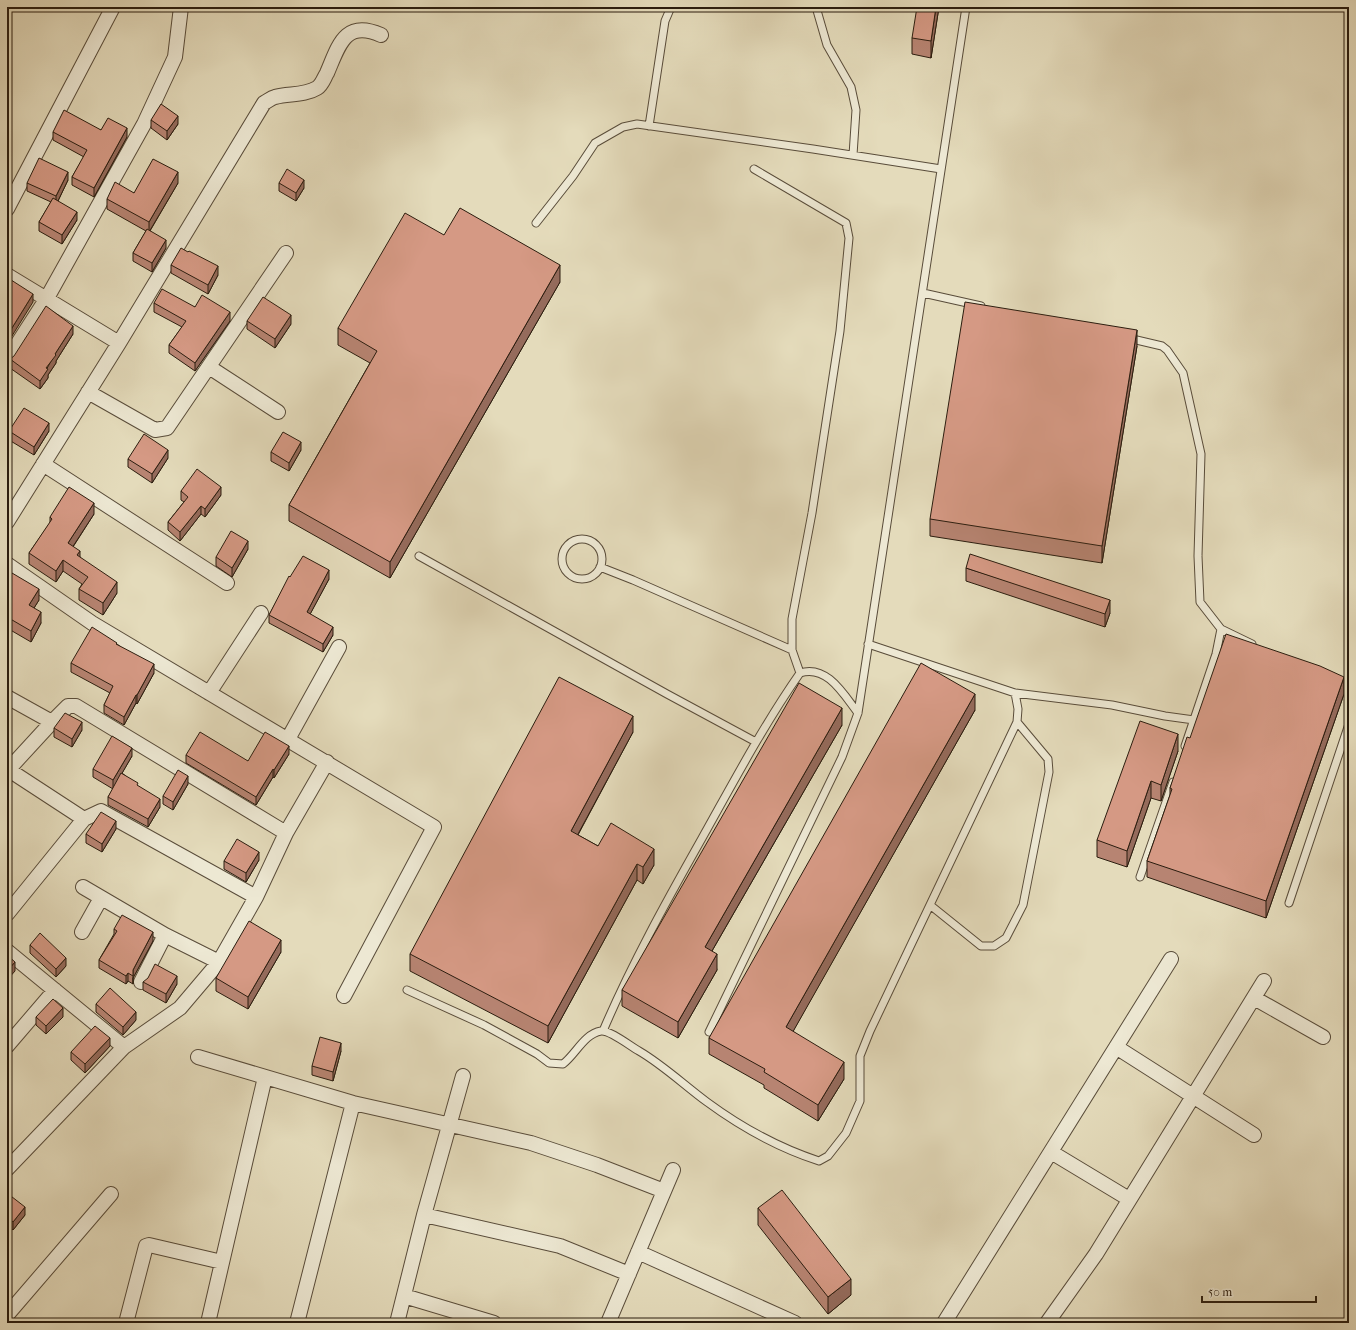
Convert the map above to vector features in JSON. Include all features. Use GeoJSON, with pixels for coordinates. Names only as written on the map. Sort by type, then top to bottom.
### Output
{"type":"FeatureCollection","features":[{"type":"Feature","properties":{"kind":"street"},"geometry":{"type":"LineString","coordinates":[[7,209],[113,7]]}},
{"type":"Feature","properties":{"kind":"street"},"geometry":{"type":"LineString","coordinates":[[7,360],[47,298],[144,124],[175,57],[181,7]]}},
{"type":"Feature","properties":{"kind":"street"},"geometry":{"type":"LineString","coordinates":[[7,522],[119,343],[264,103],[276,97],[292,96],[318,88],[323,81],[342,39],[350,32],[368,30],[381,36]]}},
{"type":"Feature","properties":{"kind":"street"},"geometry":{"type":"LineString","coordinates":[[88,392],[155,430],[167,428],[286,253]]}},
{"type":"Feature","properties":{"kind":"street"},"geometry":{"type":"LineString","coordinates":[[7,275],[119,343]]}},
{"type":"Feature","properties":{"kind":"street"},"geometry":{"type":"LineString","coordinates":[[208,367],[278,412]]}},
{"type":"Feature","properties":{"kind":"street"},"geometry":{"type":"LineString","coordinates":[[43,464],[227,583]]}},
{"type":"Feature","properties":{"kind":"street"},"geometry":{"type":"LineString","coordinates":[[7,564],[92,623],[434,827],[344,996]]}},
{"type":"Feature","properties":{"kind":"street"},"geometry":{"type":"LineString","coordinates":[[209,693],[261,613]]}},
{"type":"Feature","properties":{"kind":"street"},"geometry":{"type":"LineString","coordinates":[[288,739],[339,647]]}},
{"type":"Feature","properties":{"kind":"street"},"geometry":{"type":"LineString","coordinates":[[7,697],[52,722]]}},
{"type":"Feature","properties":{"kind":"street"},"geometry":{"type":"LineString","coordinates":[[84,819],[8,770],[68,706],[76,706],[286,833]]}},
{"type":"Feature","properties":{"kind":"street"},"geometry":{"type":"LineString","coordinates":[[7,1169],[124,1047],[180,1008],[219,962],[256,897],[286,833],[327,762]]}},
{"type":"Feature","properties":{"kind":"street"},"geometry":{"type":"LineString","coordinates":[[7,914],[84,819],[101,811],[256,897]]}},
{"type":"Feature","properties":{"kind":"street"},"geometry":{"type":"LineString","coordinates":[[83,887],[165,935],[219,962]]}},
{"type":"Feature","properties":{"kind":"street"},"geometry":{"type":"LineString","coordinates":[[82,932],[101,898]]}},
{"type":"Feature","properties":{"kind":"street"},"geometry":{"type":"LineString","coordinates":[[141,982],[165,935]]}},
{"type":"Feature","properties":{"kind":"street"},"geometry":{"type":"LineString","coordinates":[[7,951],[124,1047]]}},
{"type":"Feature","properties":{"kind":"street"},"geometry":{"type":"LineString","coordinates":[[944,1323],[1172,959]]}},
{"type":"Feature","properties":{"kind":"street"},"geometry":{"type":"LineString","coordinates":[[1047,1323],[1096,1254],[1264,981]]}},
{"type":"Feature","properties":{"kind":"street"},"geometry":{"type":"LineString","coordinates":[[7,1046],[56,990]]}},
{"type":"Feature","properties":{"kind":"street"},"geometry":{"type":"LineString","coordinates":[[1254,998],[1323,1037]]}},
{"type":"Feature","properties":{"kind":"street"},"geometry":{"type":"LineString","coordinates":[[1116,1047],[1254,1135]]}},
{"type":"Feature","properties":{"kind":"street"},"geometry":{"type":"LineString","coordinates":[[198,1057],[353,1103],[531,1143],[597,1165],[664,1191]]}},
{"type":"Feature","properties":{"kind":"street"},"geometry":{"type":"LineString","coordinates":[[397,1323],[424,1215],[463,1076]]}},
{"type":"Feature","properties":{"kind":"street"},"geometry":{"type":"LineString","coordinates":[[208,1323],[265,1077]]}},
{"type":"Feature","properties":{"kind":"street"},"geometry":{"type":"LineString","coordinates":[[297,1323],[353,1103]]}},
{"type":"Feature","properties":{"kind":"street"},"geometry":{"type":"LineString","coordinates":[[1051,1152],[1129,1200]]}},
{"type":"Feature","properties":{"kind":"street"},"geometry":{"type":"LineString","coordinates":[[608,1323],[673,1170]]}},
{"type":"Feature","properties":{"kind":"street"},"geometry":{"type":"LineString","coordinates":[[7,1315],[111,1194]]}},
{"type":"Feature","properties":{"kind":"street"},"geometry":{"type":"LineString","coordinates":[[424,1215],[560,1246],[629,1274]]}},
{"type":"Feature","properties":{"kind":"street"},"geometry":{"type":"LineString","coordinates":[[126,1323],[146,1246],[149,1245],[222,1262]]}},
{"type":"Feature","properties":{"kind":"street"},"geometry":{"type":"LineString","coordinates":[[638,1252],[795,1323]]}},
{"type":"Feature","properties":{"kind":"street"},"geometry":{"type":"LineString","coordinates":[[404,1296],[494,1323]]}},
{"type":"Feature","properties":{"kind":"lane"},"geometry":{"type":"LineString","coordinates":[[649,126],[665,21],[671,7]]}},
{"type":"Feature","properties":{"kind":"lane"},"geometry":{"type":"LineString","coordinates":[[816,7],[827,45],[851,87],[853,94],[856,110],[853,155]]}},
{"type":"Feature","properties":{"kind":"lane"},"geometry":{"type":"LineString","coordinates":[[709,1032],[842,757],[858,713],[966,7]]}},
{"type":"Feature","properties":{"kind":"lane"},"geometry":{"type":"LineString","coordinates":[[536,223],[573,176],[595,143],[623,127],[637,124],[941,169]]}},
{"type":"Feature","properties":{"kind":"lane"},"geometry":{"type":"LineString","coordinates":[[754,170],[846,223],[849,238],[840,331],[823,445],[792,619],[792,650],[800,672]]}},
{"type":"Feature","properties":{"kind":"lane"},"geometry":{"type":"LineString","coordinates":[[922,293],[992,308]]}},
{"type":"Feature","properties":{"kind":"lane"},"geometry":{"type":"LineString","coordinates":[[1123,337],[1162,346],[1167,350],[1183,373],[1200,454],[1198,556],[1200,602],[1221,629],[1256,646]]}},
{"type":"Feature","properties":{"kind":"lane"},"geometry":{"type":"LineString","coordinates":[[581,539],[594,543],[602,554],[600,568],[591,577],[585,579],[572,577],[563,568],[561,555],[564,549],[574,540],[581,539]]}},
{"type":"Feature","properties":{"kind":"lane"},"geometry":{"type":"LineString","coordinates":[[419,556],[756,742]]}},
{"type":"Feature","properties":{"kind":"lane"},"geometry":{"type":"LineString","coordinates":[[600,568],[633,580],[792,650]]}},
{"type":"Feature","properties":{"kind":"lane"},"geometry":{"type":"LineString","coordinates":[[1181,757],[1216,654],[1221,629]]}},
{"type":"Feature","properties":{"kind":"lane"},"geometry":{"type":"LineString","coordinates":[[868,644],[1015,693],[1112,704],[1165,716],[1194,720]]}},
{"type":"Feature","properties":{"kind":"lane"},"geometry":{"type":"LineString","coordinates":[[602,1031],[630,973],[756,742],[800,672],[807,670],[824,675],[834,682],[858,713]]}},
{"type":"Feature","properties":{"kind":"lane"},"geometry":{"type":"LineString","coordinates":[[1327,680],[1349,691]]}},
{"type":"Feature","properties":{"kind":"lane"},"geometry":{"type":"LineString","coordinates":[[407,990],[484,1025],[536,1054],[549,1063],[563,1064],[572,1057],[583,1042],[593,1034],[602,1031],[614,1036],[655,1061],[707,1102],[741,1125],[764,1138],[819,1161],[828,1156],[849,1126],[860,1101],[860,1056],[870,1031],[1017,722],[1018,709],[1015,693]]}},
{"type":"Feature","properties":{"kind":"lane"},"geometry":{"type":"LineString","coordinates":[[930,905],[980,946],[994,946],[1006,938],[1020,912],[1023,905],[1049,772],[1048,759],[1017,722]]}},
{"type":"Feature","properties":{"kind":"lane"},"geometry":{"type":"LineString","coordinates":[[1289,903],[1349,724]]}},
{"type":"Feature","properties":{"kind":"lane"},"geometry":{"type":"LineString","coordinates":[[1140,877],[1176,772]]}},
{"type":"Feature","properties":{"kind":"building"},"geometry":{"type":"Polygon","coordinates":[[[917,7],[936,7],[931,41],[912,38],[917,7]]]}},
{"type":"Feature","properties":{"kind":"building"},"geometry":{"type":"Polygon","coordinates":[[[161,104],[178,116],[167,131],[151,120],[161,104]]]}},
{"type":"Feature","properties":{"kind":"building"},"geometry":{"type":"Polygon","coordinates":[[[64,110],[101,130],[108,118],[127,128],[94,188],[72,177],[87,150],[53,132],[64,110]]]}},
{"type":"Feature","properties":{"kind":"building"},"geometry":{"type":"Polygon","coordinates":[[[39,158],[68,172],[56,196],[27,183],[39,158]]]}},
{"type":"Feature","properties":{"kind":"building"},"geometry":{"type":"Polygon","coordinates":[[[153,159],[178,172],[149,222],[107,199],[115,182],[134,193],[153,159]]]}},
{"type":"Feature","properties":{"kind":"building"},"geometry":{"type":"Polygon","coordinates":[[[287,169],[304,180],[296,193],[279,183],[287,169]]]}},
{"type":"Feature","properties":{"kind":"building"},"geometry":{"type":"Polygon","coordinates":[[[53,198],[77,212],[62,235],[39,222],[53,198]]]}},
{"type":"Feature","properties":{"kind":"building"},"geometry":{"type":"Polygon","coordinates":[[[460,208],[560,265],[390,562],[289,505],[377,351],[338,328],[405,213],[444,235],[460,208]]]}},
{"type":"Feature","properties":{"kind":"building"},"geometry":{"type":"Polygon","coordinates":[[[147,229],[166,240],[152,263],[133,253],[147,229]]]}},
{"type":"Feature","properties":{"kind":"building"},"geometry":{"type":"Polygon","coordinates":[[[181,248],[218,266],[208,285],[171,265],[181,248]]]}},
{"type":"Feature","properties":{"kind":"building"},"geometry":{"type":"Polygon","coordinates":[[[8,278],[33,294],[7,336],[7,280],[8,278]]]}},
{"type":"Feature","properties":{"kind":"building"},"geometry":{"type":"Polygon","coordinates":[[[162,289],[195,307],[202,295],[230,312],[195,363],[169,345],[186,321],[154,303],[162,289]]]}},
{"type":"Feature","properties":{"kind":"building"},"geometry":{"type":"Polygon","coordinates":[[[263,297],[291,315],[275,339],[247,321],[263,297]]]}},
{"type":"Feature","properties":{"kind":"building"},"geometry":{"type":"Polygon","coordinates":[[[965,302],[1137,330],[1102,546],[930,519],[965,302]]]}},
{"type":"Feature","properties":{"kind":"building"},"geometry":{"type":"Polygon","coordinates":[[[46,306],[73,326],[55,354],[56,355],[46,368],[48,369],[40,381],[10,359],[14,356],[46,306]]]}},
{"type":"Feature","properties":{"kind":"building"},"geometry":{"type":"Polygon","coordinates":[[[24,408],[49,423],[34,447],[9,431],[24,408]]]}},
{"type":"Feature","properties":{"kind":"building"},"geometry":{"type":"Polygon","coordinates":[[[283,432],[301,442],[289,463],[271,452],[283,432]]]}},
{"type":"Feature","properties":{"kind":"building"},"geometry":{"type":"Polygon","coordinates":[[[144,434],[168,450],[152,474],[128,459],[144,434]]]}},
{"type":"Feature","properties":{"kind":"building"},"geometry":{"type":"Polygon","coordinates":[[[197,469],[221,487],[205,509],[201,506],[180,532],[168,522],[188,497],[181,491],[197,469]]]}},
{"type":"Feature","properties":{"kind":"building"},"geometry":{"type":"Polygon","coordinates":[[[69,487],[94,503],[68,543],[80,551],[77,555],[117,582],[103,603],[79,589],[88,577],[63,560],[56,571],[29,553],[52,519],[50,517],[69,487]]]}},
{"type":"Feature","properties":{"kind":"building"},"geometry":{"type":"Polygon","coordinates":[[[231,531],[248,541],[232,568],[216,557],[231,531]]]}},
{"type":"Feature","properties":{"kind":"building"},"geometry":{"type":"Polygon","coordinates":[[[970,554],[1110,600],[1105,614],[966,568],[970,554]]]}},
{"type":"Feature","properties":{"kind":"building"},"geometry":{"type":"Polygon","coordinates":[[[303,556],[329,570],[307,612],[333,627],[323,644],[269,615],[289,576],[290,577],[303,556]]]}},
{"type":"Feature","properties":{"kind":"building"},"geometry":{"type":"Polygon","coordinates":[[[12,573],[39,589],[29,605],[41,612],[31,631],[7,617],[7,582],[12,573]]]}},
{"type":"Feature","properties":{"kind":"building"},"geometry":{"type":"Polygon","coordinates":[[[92,627],[117,643],[116,644],[154,664],[124,717],[104,705],[113,686],[71,663],[92,627]]]}},
{"type":"Feature","properties":{"kind":"building"},"geometry":{"type":"Polygon","coordinates":[[[1226,634],[1320,666],[1344,677],[1266,901],[1147,861],[1172,789],[1170,788],[1187,737],[1190,738],[1226,634]]]}},
{"type":"Feature","properties":{"kind":"building"},"geometry":{"type":"Polygon","coordinates":[[[921,663],[975,694],[786,1027],[844,1062],[818,1105],[764,1072],[765,1069],[709,1038],[921,663]]]}},
{"type":"Feature","properties":{"kind":"building"},"geometry":{"type":"Polygon","coordinates":[[[559,677],[633,716],[571,831],[598,846],[611,823],[654,849],[643,867],[637,864],[548,1026],[410,954],[559,677]]]}},
{"type":"Feature","properties":{"kind":"building"},"geometry":{"type":"Polygon","coordinates":[[[799,683],[842,708],[705,947],[717,954],[678,1022],[622,990],[799,683]]]}},
{"type":"Feature","properties":{"kind":"building"},"geometry":{"type":"Polygon","coordinates":[[[65,713],[82,722],[72,739],[54,728],[65,713]]]}},
{"type":"Feature","properties":{"kind":"building"},"geometry":{"type":"Polygon","coordinates":[[[1140,721],[1178,734],[1161,785],[1151,781],[1127,851],[1097,840],[1140,721]]]}},
{"type":"Feature","properties":{"kind":"building"},"geometry":{"type":"Polygon","coordinates":[[[200,732],[248,761],[265,732],[289,746],[256,797],[186,755],[200,732]]]}},
{"type":"Feature","properties":{"kind":"building"},"geometry":{"type":"Polygon","coordinates":[[[112,736],[132,748],[113,780],[93,769],[112,736]]]}},
{"type":"Feature","properties":{"kind":"building"},"geometry":{"type":"Polygon","coordinates":[[[178,770],[188,776],[173,802],[163,796],[178,770]]]}},
{"type":"Feature","properties":{"kind":"building"},"geometry":{"type":"Polygon","coordinates":[[[121,773],[160,799],[148,819],[108,797],[121,773]]]}},
{"type":"Feature","properties":{"kind":"building"},"geometry":{"type":"Polygon","coordinates":[[[101,812],[116,821],[102,844],[86,834],[101,812]]]}},
{"type":"Feature","properties":{"kind":"building"},"geometry":{"type":"Polygon","coordinates":[[[237,839],[259,852],[246,873],[224,861],[237,839]]]}},
{"type":"Feature","properties":{"kind":"building"},"geometry":{"type":"Polygon","coordinates":[[[122,915],[153,932],[133,970],[133,976],[128,973],[126,976],[99,960],[117,931],[114,929],[122,915]]]}},
{"type":"Feature","properties":{"kind":"building"},"geometry":{"type":"Polygon","coordinates":[[[249,921],[281,940],[248,997],[216,978],[249,921]]]}},
{"type":"Feature","properties":{"kind":"building"},"geometry":{"type":"Polygon","coordinates":[[[40,933],[66,958],[56,969],[30,945],[40,933]]]}},
{"type":"Feature","properties":{"kind":"building"},"geometry":{"type":"Polygon","coordinates":[[[7,955],[15,962],[7,971],[7,955]]]}},
{"type":"Feature","properties":{"kind":"building"},"geometry":{"type":"Polygon","coordinates":[[[155,964],[177,976],[166,994],[143,982],[148,978],[155,964]]]}},
{"type":"Feature","properties":{"kind":"building"},"geometry":{"type":"Polygon","coordinates":[[[110,988],[136,1012],[123,1027],[96,1004],[110,988]]]}},
{"type":"Feature","properties":{"kind":"building"},"geometry":{"type":"Polygon","coordinates":[[[53,999],[63,1008],[46,1026],[36,1017],[53,999]]]}},
{"type":"Feature","properties":{"kind":"building"},"geometry":{"type":"Polygon","coordinates":[[[95,1026],[110,1038],[85,1064],[71,1052],[95,1026]]]}},
{"type":"Feature","properties":{"kind":"building"},"geometry":{"type":"Polygon","coordinates":[[[320,1037],[341,1043],[333,1072],[312,1066],[320,1037]]]}},
{"type":"Feature","properties":{"kind":"building"},"geometry":{"type":"Polygon","coordinates":[[[782,1190],[851,1279],[828,1297],[758,1208],[782,1190]]]}},
{"type":"Feature","properties":{"kind":"building"},"geometry":{"type":"Polygon","coordinates":[[[7,1193],[25,1207],[13,1222],[7,1217],[7,1193]]]}}]}
